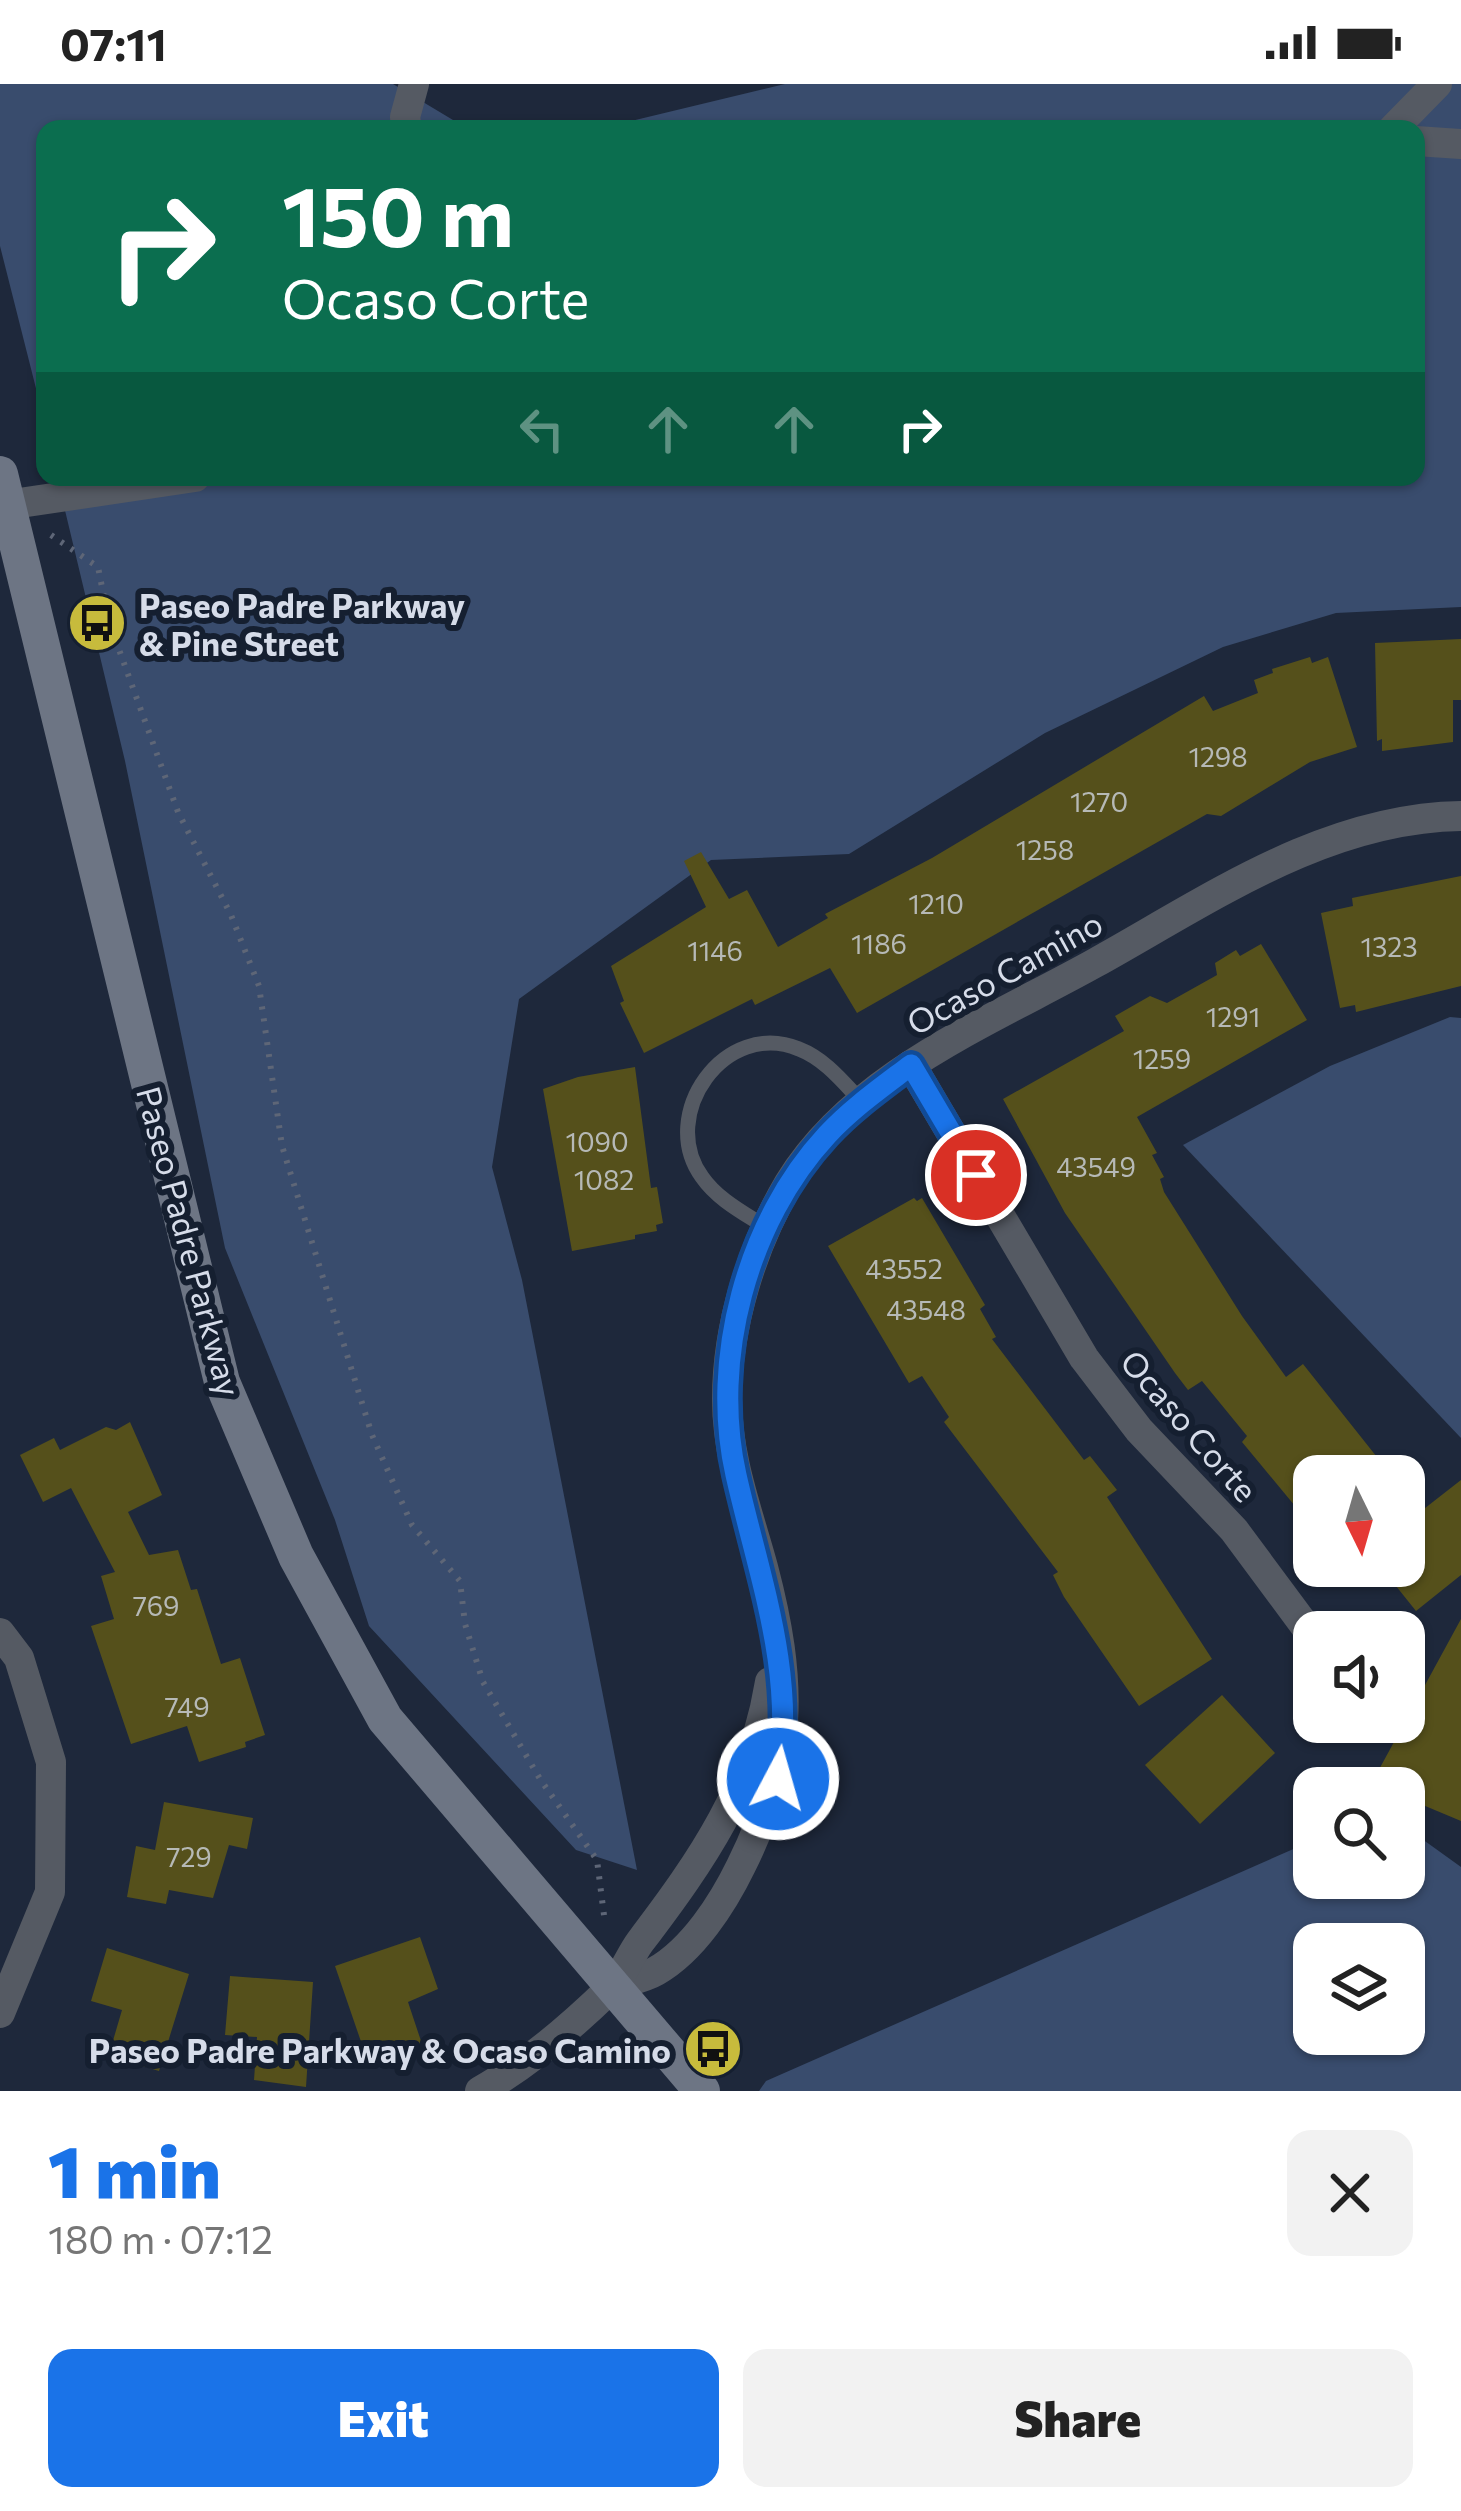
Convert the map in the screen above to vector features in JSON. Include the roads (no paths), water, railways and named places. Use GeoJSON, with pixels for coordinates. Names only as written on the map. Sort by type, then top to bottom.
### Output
{"type":"FeatureCollection","features":[{"type":"Feature","properties":{"kind":"main road","name":"Paseo Padre Parkway"},"geometry":{"type":"LineString","coordinates":[[2,495],[222,1382],[296,1556],[385,1718],[702,2091]]}},
{"type":"Feature","properties":{"kind":"street"},"geometry":{"type":"LineString","coordinates":[[406,120],[414,84]]}},
{"type":"Feature","properties":{"kind":"street"},"geometry":{"type":"LineString","coordinates":[[1402,120],[1437,84]]}},
{"type":"Feature","properties":{"kind":"street"},"geometry":{"type":"LineString","coordinates":[[1425,141],[1461,144]]}},
{"type":"Feature","properties":{"kind":"street"},"geometry":{"type":"LineString","coordinates":[[2,495],[98,486]]}},
{"type":"Feature","properties":{"kind":"street","name":"Ocaso Camino"},"geometry":{"type":"LineString","coordinates":[[480,2091],[502,2079],[614,1986],[656,1971],[692,1941],[731,1886],[778,1779],[785,1735],[777,1640],[763,1568],[734,1467],[727,1399],[738,1306],[790,1182],[826,1136],[911,1065],[1245,880],[1333,838],[1418,817],[1461,816]]}},
{"type":"Feature","properties":{"kind":"street","name":"Ocaso Corte"},"geometry":{"type":"LineString","coordinates":[[911,1065],[1084,1358],[1139,1430],[1234,1530],[1294,1611]]}},
{"type":"Feature","properties":{"kind":"street"},"geometry":{"type":"LineString","coordinates":[[0,1633],[19,1658],[51,1762],[50,1892],[0,2013]]}},
{"type":"Feature","properties":{"kind":"lane"},"geometry":{"type":"LineString","coordinates":[[767,1228],[724,1200],[702,1177],[691,1156],[687,1129],[693,1098],[712,1067],[738,1050],[769,1043],[797,1048],[826,1065],[862,1102]]}},
{"type":"Feature","properties":{"kind":"place","name":"Paseo Padre Parkway & Pine Street"},"geometry":{"type":"Point","coordinates":[97,623]}},
{"type":"Feature","properties":{"kind":"place","name":"Paseo Padre Parkway & Ocaso Camino"},"geometry":{"type":"Point","coordinates":[713,2049]}}]}
